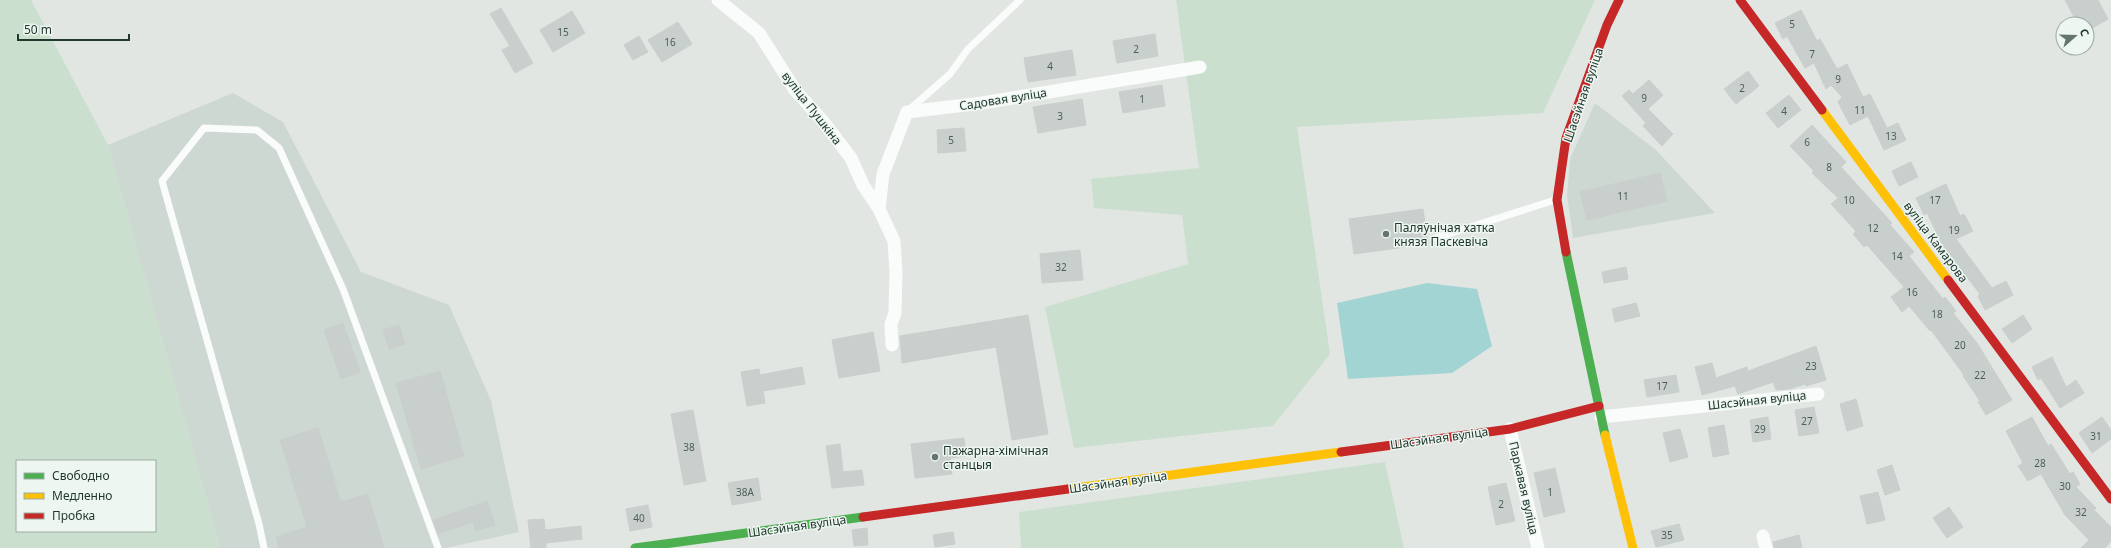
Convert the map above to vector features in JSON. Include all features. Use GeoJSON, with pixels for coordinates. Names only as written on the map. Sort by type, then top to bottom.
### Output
{"type":"FeatureCollection","features":[{"type":"Feature","properties":{"kind":"main road","name":"Шасэйная вуліца"},"geometry":{"type":"LineString","coordinates":[[1619,0],[1607,25],[1566,138],[1557,200],[1563,239],[1600,411],[1633,548]]}},
{"type":"Feature","properties":{"kind":"main road","name":"вуліца Камарова"},"geometry":{"type":"LineString","coordinates":[[1740,0],[2111,498]]}},
{"type":"Feature","properties":{"kind":"main road","name":"Шасэйная вуліца"},"geometry":{"type":"LineString","coordinates":[[635,548],[1510,429],[1600,411]]}},
{"type":"Feature","properties":{"kind":"street","name":"вуліца Пушкіна"},"geometry":{"type":"LineString","coordinates":[[718,0],[759,33],[795,90],[822,120],[851,158],[863,185],[879,209],[894,241],[896,314],[891,324],[892,345]]}},
{"type":"Feature","properties":{"kind":"street","name":"Садовая вуліца"},"geometry":{"type":"LineString","coordinates":[[907,112],[982,103],[1200,67]]}},
{"type":"Feature","properties":{"kind":"street"},"geometry":{"type":"LineString","coordinates":[[879,209],[883,174],[907,112]]}},
{"type":"Feature","properties":{"kind":"street","name":"Шасэйная вуліца"},"geometry":{"type":"LineString","coordinates":[[1600,411],[1818,394]]}},
{"type":"Feature","properties":{"kind":"street","name":"Паркавая вуліца"},"geometry":{"type":"LineString","coordinates":[[1510,429],[1538,548]]}},
{"type":"Feature","properties":{"kind":"lane"},"geometry":{"type":"LineString","coordinates":[[907,112],[950,74],[968,49],[1020,0]]}},
{"type":"Feature","properties":{"kind":"lane"},"geometry":{"type":"LineString","coordinates":[[264,548],[259,524],[162,181],[204,128],[257,130],[279,148],[343,289],[438,548]]}},
{"type":"Feature","properties":{"kind":"lane"},"geometry":{"type":"LineString","coordinates":[[1436,238],[1557,200]]}},
{"type":"Feature","properties":{"kind":"shaded area"},"geometry":{"type":"Polygon","coordinates":[[[233,93],[283,122],[361,272],[449,305],[491,401],[519,532],[446,548],[220,548],[108,145],[233,93]]]}},
{"type":"Feature","properties":{"kind":"shaded area"},"geometry":{"type":"Polygon","coordinates":[[[1595,103],[1656,150],[1715,213],[1573,238],[1567,196],[1570,159],[1595,103]]]}},
{"type":"Feature","properties":{"kind":"green space"},"geometry":{"type":"Polygon","coordinates":[[[0,0],[31,0],[108,145],[220,548],[0,548],[0,0]]]}},
{"type":"Feature","properties":{"kind":"green space"},"geometry":{"type":"Polygon","coordinates":[[[1176,0],[1595,0],[1543,113],[1297,127],[1330,354],[1273,426],[1074,448],[1045,307],[1188,264],[1182,215],[1094,208],[1091,179],[1199,168],[1176,0]]]}},
{"type":"Feature","properties":{"kind":"green space"},"geometry":{"type":"Polygon","coordinates":[[[1385,462],[1404,548],[1021,548],[1019,512],[1385,462]]]}},
{"type":"Feature","properties":{"kind":"water"},"geometry":{"type":"Polygon","coordinates":[[[1427,283],[1477,289],[1492,346],[1452,373],[1348,379],[1337,303],[1427,283]]]}},
{"type":"Feature","properties":{"kind":"building"},"geometry":{"type":"Polygon","coordinates":[[[2065,0],[2098,0],[2108,19],[2095,26],[2095,16],[2074,16],[2065,0]]]}},
{"type":"Feature","properties":{"kind":"building"},"geometry":{"type":"Polygon","coordinates":[[[501,8],[533,63],[515,73],[502,50],[510,46],[490,14],[501,8]]]}},
{"type":"Feature","properties":{"kind":"building"},"geometry":{"type":"Polygon","coordinates":[[[1801,10],[1817,41],[1820,39],[1837,69],[1847,64],[1863,97],[1870,94],[1887,128],[1898,123],[1906,140],[1884,150],[1868,116],[1850,125],[1838,102],[1842,97],[1831,85],[1826,89],[1814,63],[1805,68],[1787,36],[1783,39],[1775,23],[1801,10]]]}},
{"type":"Feature","properties":{"kind":"building"},"geometry":{"type":"Polygon","coordinates":[[[572,11],[585,33],[553,52],[540,30],[572,11]]]}},
{"type":"Feature","properties":{"kind":"building"},"geometry":{"type":"Polygon","coordinates":[[[678,22],[692,44],[662,62],[648,40],[678,22]]]}},
{"type":"Feature","properties":{"kind":"building"},"geometry":{"type":"Polygon","coordinates":[[[1155,34],[1158,56],[1117,63],[1113,41],[1155,34]]]}},
{"type":"Feature","properties":{"kind":"building"},"geometry":{"type":"Polygon","coordinates":[[[639,36],[648,52],[633,60],[624,45],[639,36]]]}},
{"type":"Feature","properties":{"kind":"building"},"geometry":{"type":"Polygon","coordinates":[[[1072,50],[1076,75],[1028,82],[1024,58],[1072,50]]]}},
{"type":"Feature","properties":{"kind":"building"},"geometry":{"type":"Polygon","coordinates":[[[1748,71],[1759,86],[1736,104],[1724,89],[1748,71]]]}},
{"type":"Feature","properties":{"kind":"building"},"geometry":{"type":"Polygon","coordinates":[[[1649,80],[1663,95],[1648,109],[1673,134],[1662,146],[1643,126],[1646,123],[1622,96],[1629,90],[1633,94],[1649,80]]]}},
{"type":"Feature","properties":{"kind":"building"},"geometry":{"type":"Polygon","coordinates":[[[1162,85],[1165,106],[1123,113],[1119,92],[1162,85]]]}},
{"type":"Feature","properties":{"kind":"building"},"geometry":{"type":"Polygon","coordinates":[[[1789,95],[1801,110],[1778,128],[1766,113],[1789,95]]]}},
{"type":"Feature","properties":{"kind":"building"},"geometry":{"type":"Polygon","coordinates":[[[1082,99],[1086,125],[1038,133],[1033,107],[1082,99]]]}},
{"type":"Feature","properties":{"kind":"building"},"geometry":{"type":"Polygon","coordinates":[[[1812,125],[1846,162],[1841,167],[1892,223],[1890,225],[1914,252],[1909,256],[1943,299],[1945,297],[1956,311],[1953,313],[1977,343],[2012,400],[1986,415],[1978,402],[1980,401],[1963,376],[1964,375],[1931,330],[1930,331],[1909,306],[1902,312],[1891,297],[1904,287],[1867,245],[1864,247],[1853,234],[1856,231],[1831,204],[1838,198],[1812,173],[1814,171],[1790,146],[1812,125]]]}},
{"type":"Feature","properties":{"kind":"building"},"geometry":{"type":"Polygon","coordinates":[[[964,128],[966,151],[938,153],[937,130],[964,128]]]}},
{"type":"Feature","properties":{"kind":"building"},"geometry":{"type":"Polygon","coordinates":[[[1911,162],[1918,177],[1899,186],[1892,171],[1911,162]]]}},
{"type":"Feature","properties":{"kind":"building"},"geometry":{"type":"Polygon","coordinates":[[[1660,173],[1667,201],[1587,220],[1580,192],[1660,173]]]}},
{"type":"Feature","properties":{"kind":"building"},"geometry":{"type":"Polygon","coordinates":[[[1946,184],[1960,216],[1964,214],[1973,231],[1956,239],[1992,288],[2006,281],[2013,295],[1985,310],[1978,296],[1980,294],[1943,246],[1927,213],[1924,215],[1916,198],[1946,184]]]}},
{"type":"Feature","properties":{"kind":"building"},"geometry":{"type":"Polygon","coordinates":[[[1423,209],[1428,244],[1354,254],[1349,219],[1423,209]]]}},
{"type":"Feature","properties":{"kind":"building"},"geometry":{"type":"Polygon","coordinates":[[[1080,250],[1083,280],[1042,283],[1040,254],[1080,250]]]}},
{"type":"Feature","properties":{"kind":"building"},"geometry":{"type":"Polygon","coordinates":[[[1626,267],[1628,279],[1604,283],[1602,272],[1626,267]]]}},
{"type":"Feature","properties":{"kind":"building"},"geometry":{"type":"Polygon","coordinates":[[[1636,303],[1640,316],[1615,322],[1612,309],[1636,303]]]}},
{"type":"Feature","properties":{"kind":"building"},"geometry":{"type":"Polygon","coordinates":[[[1028,315],[1048,434],[1012,440],[996,347],[902,363],[900,336],[1028,315]]]}},
{"type":"Feature","properties":{"kind":"building"},"geometry":{"type":"Polygon","coordinates":[[[2023,315],[2032,329],[2012,343],[2002,329],[2023,315]]]}},
{"type":"Feature","properties":{"kind":"building"},"geometry":{"type":"Polygon","coordinates":[[[343,323],[360,372],[341,379],[324,330],[343,323]]]}},
{"type":"Feature","properties":{"kind":"building"},"geometry":{"type":"Polygon","coordinates":[[[399,325],[405,344],[389,349],[383,330],[399,325]]]}},
{"type":"Feature","properties":{"kind":"building"},"geometry":{"type":"Polygon","coordinates":[[[873,332],[880,371],[839,378],[832,340],[873,332]]]}},
{"type":"Feature","properties":{"kind":"building"},"geometry":{"type":"Polygon","coordinates":[[[1816,346],[1826,380],[1806,386],[1805,384],[1790,389],[1776,390],[1773,382],[1738,394],[1735,386],[1702,395],[1695,367],[1712,363],[1716,378],[1747,367],[1748,371],[1816,346]]]}},
{"type":"Feature","properties":{"kind":"building"},"geometry":{"type":"Polygon","coordinates":[[[2052,357],[2066,387],[2076,380],[2084,393],[2060,408],[2041,378],[2038,380],[2032,367],[2052,357]]]}},
{"type":"Feature","properties":{"kind":"building"},"geometry":{"type":"Polygon","coordinates":[[[802,367],[805,384],[763,391],[765,403],[747,406],[741,372],[759,369],[760,375],[802,367]]]}},
{"type":"Feature","properties":{"kind":"building"},"geometry":{"type":"Polygon","coordinates":[[[440,371],[464,456],[421,469],[396,383],[440,371]]]}},
{"type":"Feature","properties":{"kind":"building"},"geometry":{"type":"Polygon","coordinates":[[[1676,375],[1679,392],[1647,397],[1644,380],[1676,375]]]}},
{"type":"Feature","properties":{"kind":"building"},"geometry":{"type":"Polygon","coordinates":[[[1856,399],[1863,426],[1847,431],[1840,404],[1856,399]]]}},
{"type":"Feature","properties":{"kind":"building"},"geometry":{"type":"Polygon","coordinates":[[[1814,407],[1819,433],[1799,436],[1795,410],[1814,407]]]}},
{"type":"Feature","properties":{"kind":"building"},"geometry":{"type":"Polygon","coordinates":[[[693,410],[706,481],[684,485],[671,414],[693,410]]]}},
{"type":"Feature","properties":{"kind":"building"},"geometry":{"type":"Polygon","coordinates":[[[1768,417],[1771,439],[1753,442],[1750,420],[1768,417]]]}},
{"type":"Feature","properties":{"kind":"building"},"geometry":{"type":"Polygon","coordinates":[[[2032,417],[2048,446],[2051,444],[2070,474],[2073,472],[2080,484],[2076,487],[2096,508],[2094,510],[2111,527],[2111,541],[2105,548],[2081,548],[2089,540],[2065,515],[2041,474],[2028,481],[2018,466],[2023,463],[2006,431],[2032,417]]]}},
{"type":"Feature","properties":{"kind":"building"},"geometry":{"type":"Polygon","coordinates":[[[2102,417],[2111,430],[2111,439],[2092,453],[2079,433],[2102,417]]]}},
{"type":"Feature","properties":{"kind":"building"},"geometry":{"type":"Polygon","coordinates":[[[1724,425],[1729,454],[1713,457],[1708,428],[1724,425]]]}},
{"type":"Feature","properties":{"kind":"building"},"geometry":{"type":"Polygon","coordinates":[[[318,428],[341,502],[368,494],[384,548],[279,548],[276,537],[307,527],[280,440],[318,428]]]}},
{"type":"Feature","properties":{"kind":"building"},"geometry":{"type":"Polygon","coordinates":[[[1680,429],[1688,457],[1670,462],[1663,433],[1680,429]]]}},
{"type":"Feature","properties":{"kind":"building","name":"Пажарна-хімічная станцыя"},"geometry":{"type":"Polygon","coordinates":[[[964,438],[966,456],[950,458],[952,474],[915,478],[911,444],[964,438]]]}},
{"type":"Feature","properties":{"kind":"building"},"geometry":{"type":"Polygon","coordinates":[[[840,444],[843,472],[862,470],[864,485],[832,488],[826,446],[840,444]]]}},
{"type":"Feature","properties":{"kind":"building"},"geometry":{"type":"Polygon","coordinates":[[[1892,465],[1900,490],[1885,495],[1877,470],[1892,465]]]}},
{"type":"Feature","properties":{"kind":"building"},"geometry":{"type":"Polygon","coordinates":[[[1555,468],[1565,512],[1544,517],[1534,473],[1555,468]]]}},
{"type":"Feature","properties":{"kind":"building"},"geometry":{"type":"Polygon","coordinates":[[[758,478],[761,500],[732,505],[728,483],[758,478]]]}},
{"type":"Feature","properties":{"kind":"building"},"geometry":{"type":"Polygon","coordinates":[[[1506,483],[1515,521],[1496,525],[1488,487],[1506,483]]]}},
{"type":"Feature","properties":{"kind":"building"},"geometry":{"type":"Polygon","coordinates":[[[1878,492],[1885,520],[1867,524],[1860,496],[1878,492]]]}},
{"type":"Feature","properties":{"kind":"building"},"geometry":{"type":"Polygon","coordinates":[[[487,501],[495,525],[476,531],[473,522],[438,534],[433,520],[487,501]]]}},
{"type":"Feature","properties":{"kind":"building"},"geometry":{"type":"Polygon","coordinates":[[[648,505],[652,527],[630,531],[626,509],[648,505]]]}},
{"type":"Feature","properties":{"kind":"building"},"geometry":{"type":"Polygon","coordinates":[[[1949,507],[1963,527],[1947,538],[1933,518],[1949,507]]]}},
{"type":"Feature","properties":{"kind":"building"},"geometry":{"type":"Polygon","coordinates":[[[544,519],[545,530],[581,526],[582,539],[546,543],[546,548],[531,548],[528,520],[544,519]]]}},
{"type":"Feature","properties":{"kind":"building"},"geometry":{"type":"Polygon","coordinates":[[[1679,524],[1684,540],[1656,547],[1651,531],[1679,524]]]}},
{"type":"Feature","properties":{"kind":"building"},"geometry":{"type":"Polygon","coordinates":[[[867,528],[868,545],[854,546],[852,530],[867,528]]]}},
{"type":"Feature","properties":{"kind":"building"},"geometry":{"type":"Polygon","coordinates":[[[953,532],[955,544],[935,547],[933,535],[953,532]]]}},
{"type":"Feature","properties":{"kind":"building"},"geometry":{"type":"Polygon","coordinates":[[[1799,535],[1802,548],[1774,548],[1773,542],[1799,535]]]}},
{"type":"Feature","properties":{"kind":"traffic: fast"},"geometry":{"type":"LineString","coordinates":[[1566,252],[1605,435]]}},
{"type":"Feature","properties":{"kind":"traffic: fast"},"geometry":{"type":"LineString","coordinates":[[635,548],[863,517]]}},
{"type":"Feature","properties":{"kind":"traffic: slow"},"geometry":{"type":"LineString","coordinates":[[1822,110],[1948,280]]}},
{"type":"Feature","properties":{"kind":"traffic: slow"},"geometry":{"type":"LineString","coordinates":[[1605,435],[1633,548]]}},
{"type":"Feature","properties":{"kind":"traffic: slow"},"geometry":{"type":"LineString","coordinates":[[1068,489],[1341,452]]}},
{"type":"Feature","properties":{"kind":"traffic: jam"},"geometry":{"type":"LineString","coordinates":[[1566,252],[1557,200],[1566,138],[1607,25],[1619,0]]}},
{"type":"Feature","properties":{"kind":"traffic: jam"},"geometry":{"type":"LineString","coordinates":[[1740,0],[1822,110]]}},
{"type":"Feature","properties":{"kind":"traffic: jam"},"geometry":{"type":"LineString","coordinates":[[1948,280],[2111,499]]}},
{"type":"Feature","properties":{"kind":"traffic: jam"},"geometry":{"type":"LineString","coordinates":[[1341,452],[1510,429],[1599,406]]}},
{"type":"Feature","properties":{"kind":"traffic: jam"},"geometry":{"type":"LineString","coordinates":[[863,517],[1068,489]]}},
{"type":"Feature","properties":{"kind":"place","name":"Паляўнічая хатка князя Паскевіча"},"geometry":{"type":"Point","coordinates":[1386,234]}},
{"type":"Feature","properties":{"kind":"place","name":"Пажарна-хімічная станцыя"},"geometry":{"type":"Point","coordinates":[935,457]}}]}
